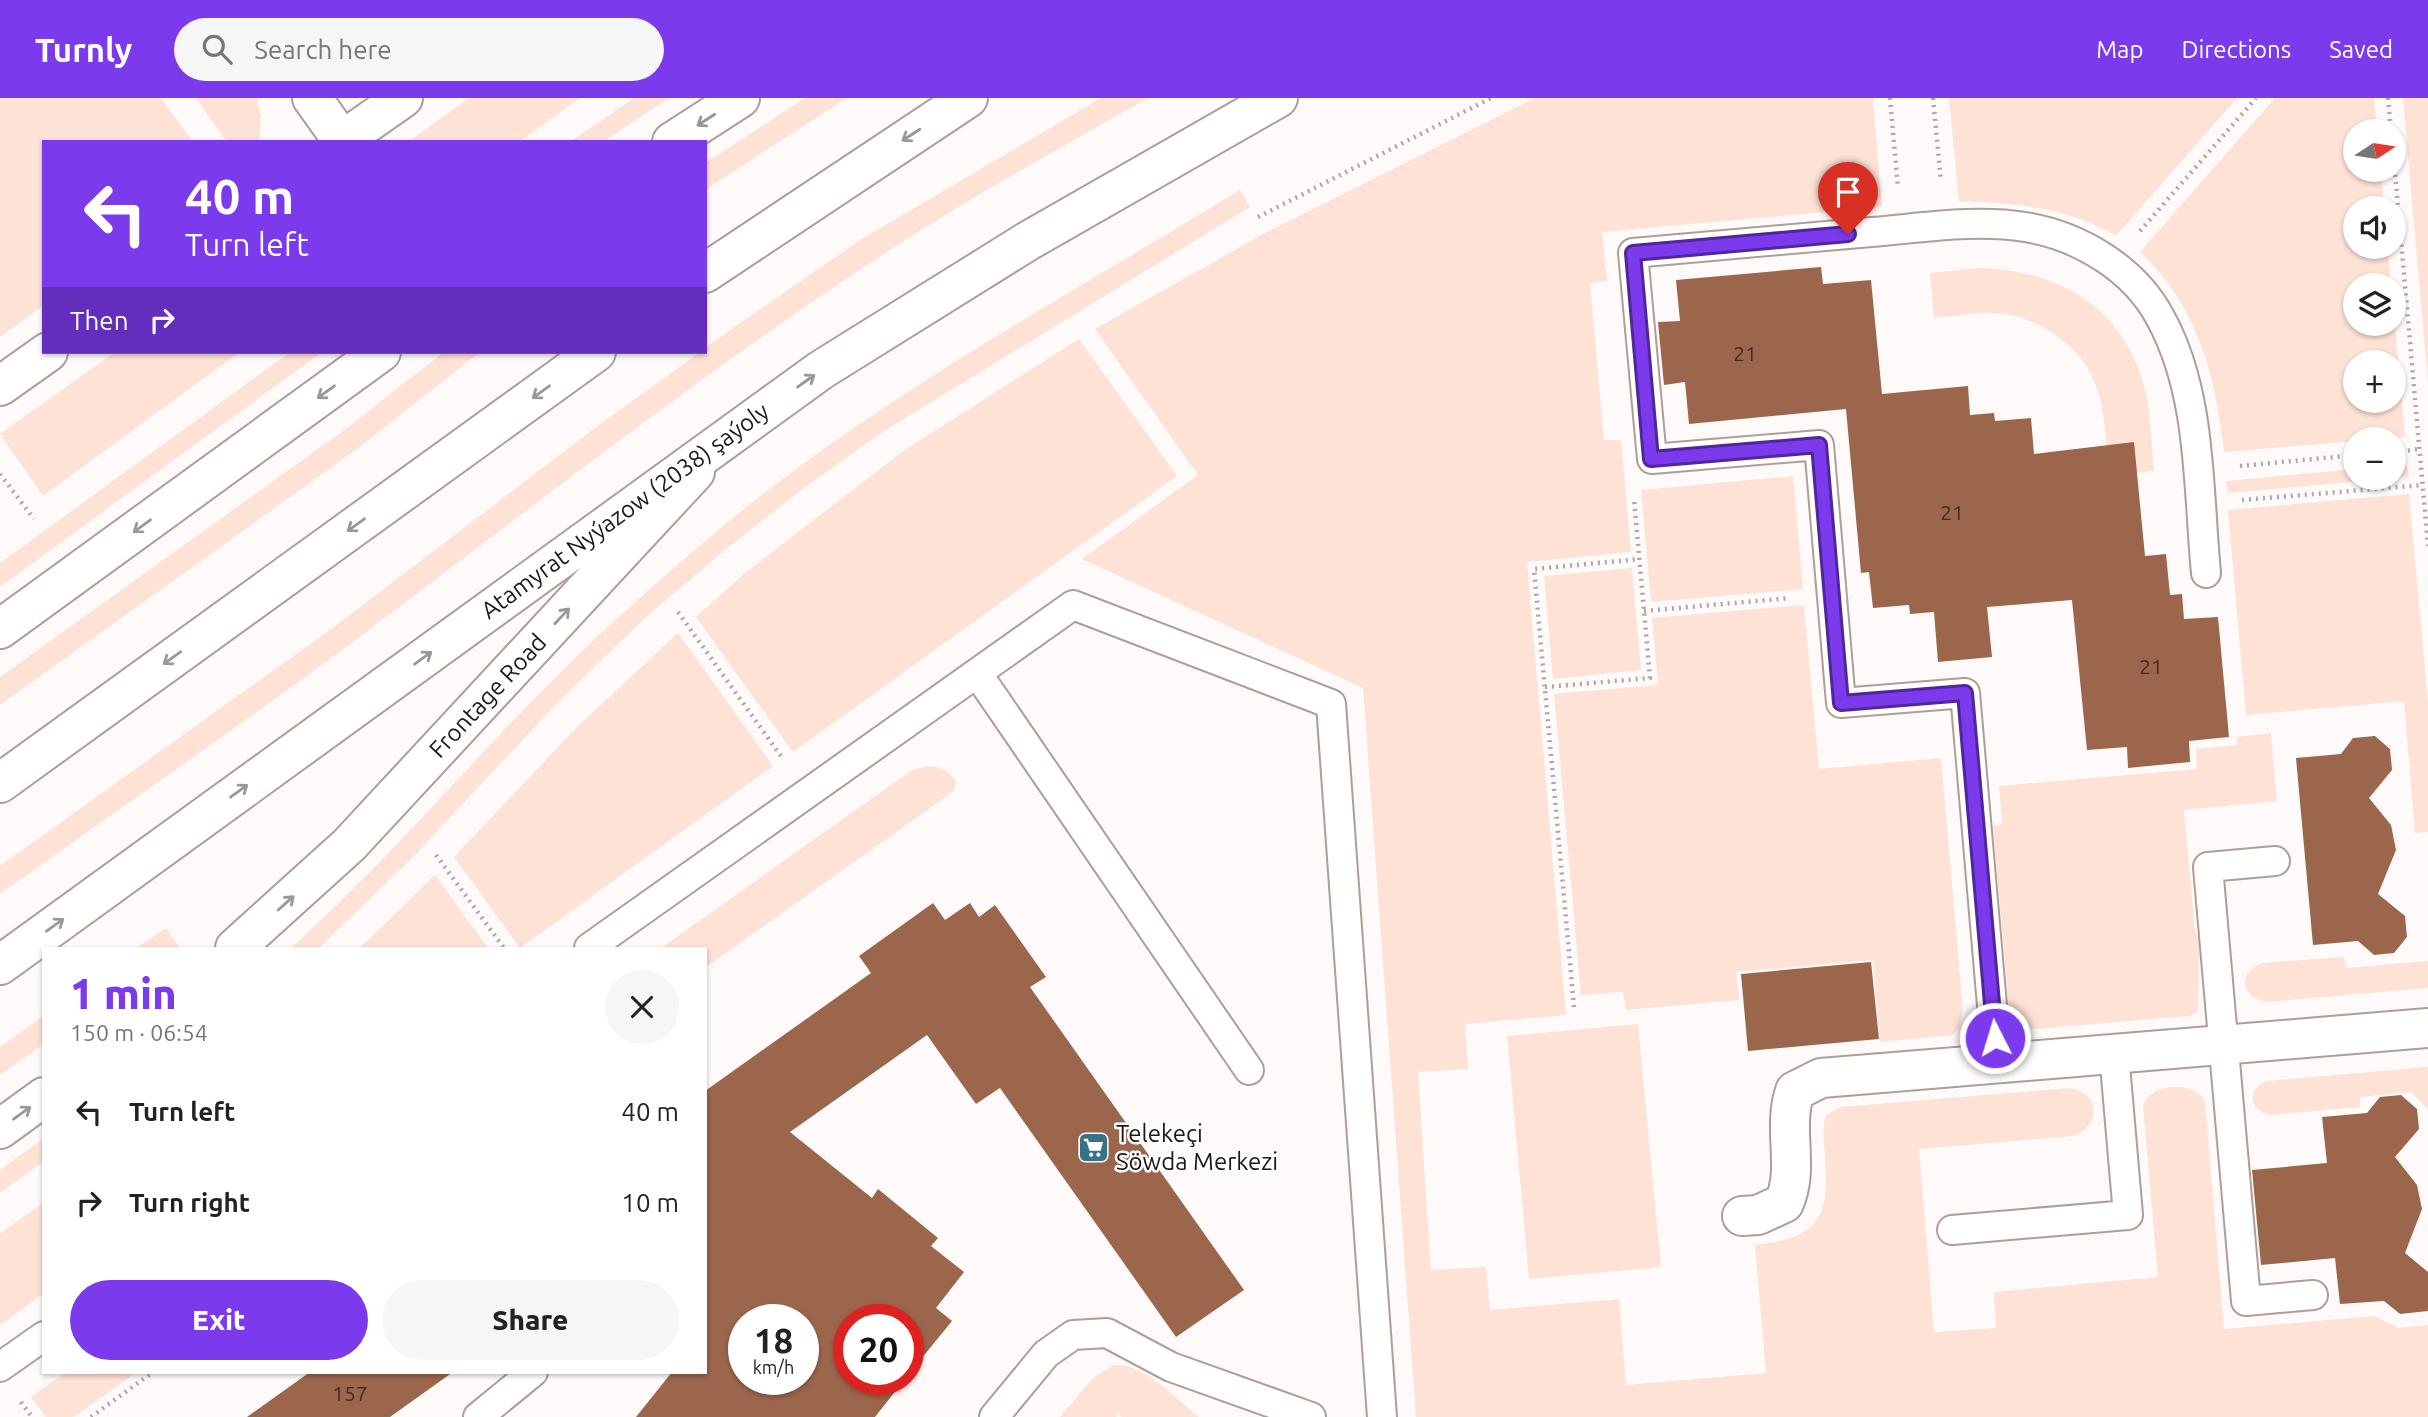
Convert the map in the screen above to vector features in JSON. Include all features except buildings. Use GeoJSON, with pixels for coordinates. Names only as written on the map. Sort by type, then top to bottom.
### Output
{"type":"FeatureCollection","features":[{"type":"Feature","properties":{"kind":"main road"},"geometry":{"type":"LineString","coordinates":[[312,98],[340,140]]}},
{"type":"Feature","properties":{"kind":"main road"},"geometry":{"type":"LineString","coordinates":[[342,140],[403,98]]}},
{"type":"Feature","properties":{"kind":"main road"},"geometry":{"type":"LineString","coordinates":[[675,140],[740,98]]}},
{"type":"Feature","properties":{"kind":"main road"},"geometry":{"type":"LineString","coordinates":[[707,272],[968,98]]}},
{"type":"Feature","properties":{"kind":"main road","name":"Atamyrat Nyýazow (2038) şaýoly"},"geometry":{"type":"LineString","coordinates":[[0,965],[821,370],[1028,241],[1278,98]]}},
{"type":"Feature","properties":{"kind":"main road"},"geometry":{"type":"LineString","coordinates":[[0,386],[45,354]]}},
{"type":"Feature","properties":{"kind":"main road"},"geometry":{"type":"LineString","coordinates":[[0,629],[378,354]]}},
{"type":"Feature","properties":{"kind":"main road"},"geometry":{"type":"LineString","coordinates":[[0,783],[593,354]]}},
{"type":"Feature","properties":{"kind":"main road","name":"Frontage Road"},"geometry":{"type":"LineString","coordinates":[[236,947],[349,845],[731,433]]}},
{"type":"Feature","properties":{"kind":"main road"},"geometry":{"type":"LineString","coordinates":[[1742,1216],[1758,1215],[1784,1203],[1792,1173],[1787,1121],[1790,1104],[1795,1091],[1808,1082],[1821,1078],[2428,1028]]}},
{"type":"Feature","properties":{"kind":"main road"},"geometry":{"type":"LineString","coordinates":[[0,1129],[42,1098]]}},
{"type":"Feature","properties":{"kind":"lane"},"geometry":{"type":"LineString","coordinates":[[1997,1063],[1965,693],[1841,703],[1819,445],[1651,459],[1633,253],[1944,226],[2026,227],[2064,238],[2098,253],[2131,277],[2161,318],[2181,368],[2192,419],[2206,573]]}},
{"type":"Feature","properties":{"kind":"lane"},"geometry":{"type":"LineString","coordinates":[[590,947],[1073,605],[1331,704],[1382,1417]]}},
{"type":"Feature","properties":{"kind":"lane"},"geometry":{"type":"LineString","coordinates":[[977,673],[1249,1070]]}},
{"type":"Feature","properties":{"kind":"lane"},"geometry":{"type":"LineString","coordinates":[[2275,861],[2208,867],[2223,1045],[2246,1301],[2313,1295]]}},
{"type":"Feature","properties":{"kind":"lane"},"geometry":{"type":"LineString","coordinates":[[1952,1230],[2128,1215],[2114,1053]]}},
{"type":"Feature","properties":{"kind":"lane"},"geometry":{"type":"LineString","coordinates":[[994,1417],[1046,1354],[1073,1335],[1107,1332],[1171,1367],[1311,1417]]}},
{"type":"Feature","properties":{"kind":"lane"},"geometry":{"type":"LineString","coordinates":[[0,1367],[42,1337]]}},
{"type":"Feature","properties":{"kind":"lane"},"geometry":{"type":"LineString","coordinates":[[478,1417],[531,1374]]}},
{"type":"Feature","properties":{"kind":"path"},"geometry":{"type":"LineString","coordinates":[[1258,217],[1491,98]]}},
{"type":"Feature","properties":{"kind":"path"},"geometry":{"type":"LineString","coordinates":[[1890,98],[1901,230]]}},
{"type":"Feature","properties":{"kind":"path"},"geometry":{"type":"LineString","coordinates":[[1933,98],[1944,226]]}},
{"type":"Feature","properties":{"kind":"path"},"geometry":{"type":"LineString","coordinates":[[2112,263],[2256,98]]}},
{"type":"Feature","properties":{"kind":"path"},"geometry":{"type":"LineString","coordinates":[[2388,98],[2390,119]]}},
{"type":"Feature","properties":{"kind":"path"},"geometry":{"type":"LineString","coordinates":[[2396,182],[2428,546]]}},
{"type":"Feature","properties":{"kind":"path"},"geometry":{"type":"LineString","coordinates":[[2406,451],[2420,449]]}},
{"type":"Feature","properties":{"kind":"path"},"geometry":{"type":"LineString","coordinates":[[2197,469],[2343,456]]}},
{"type":"Feature","properties":{"kind":"path"},"geometry":{"type":"LineString","coordinates":[[1545,687],[1650,678],[1633,482],[1651,459]]}},
{"type":"Feature","properties":{"kind":"path"},"geometry":{"type":"LineString","coordinates":[[0,474],[34,519]]}},
{"type":"Feature","properties":{"kind":"path"},"geometry":{"type":"LineString","coordinates":[[2200,504],[2423,485]]}},
{"type":"Feature","properties":{"kind":"path"},"geometry":{"type":"LineString","coordinates":[[1574,1007],[1534,569],[1640,559]]}},
{"type":"Feature","properties":{"kind":"path"},"geometry":{"type":"LineString","coordinates":[[1644,611],[1832,595]]}},
{"type":"Feature","properties":{"kind":"path"},"geometry":{"type":"LineString","coordinates":[[678,612],[807,793]]}},
{"type":"Feature","properties":{"kind":"path"},"geometry":{"type":"LineString","coordinates":[[436,855],[503,947]]}},
{"type":"Feature","properties":{"kind":"path"},"geometry":{"type":"LineString","coordinates":[[91,1417],[150,1374]]}},
{"type":"Feature","properties":{"kind":"shaded area"},"geometry":{"type":"Polygon","coordinates":[[[0,98],[161,98],[192,140],[42,140],[42,306],[0,337],[0,98]]]}},
{"type":"Feature","properties":{"kind":"shaded area"},"geometry":{"type":"Polygon","coordinates":[[[196,98],[257,98],[261,116],[259,140],[226,140],[196,98]]]}},
{"type":"Feature","properties":{"kind":"shaded area"},"geometry":{"type":"Polygon","coordinates":[[[469,98],[580,98],[522,140],[411,140],[469,98]]]}},
{"type":"Feature","properties":{"kind":"shaded area"},"geometry":{"type":"Polygon","coordinates":[[[634,98],[669,98],[606,140],[573,140],[634,98]]]}},
{"type":"Feature","properties":{"kind":"shaded area"},"geometry":{"type":"Polygon","coordinates":[[[805,98],[847,98],[707,189],[707,162],[805,98]]]}},
{"type":"Feature","properties":{"kind":"shaded area"},"geometry":{"type":"Polygon","coordinates":[[[1101,98],[1148,98],[938,220],[803,308],[671,402],[306,677],[0,894],[0,866],[334,627],[599,425],[697,354],[707,354],[707,347],[860,240],[1101,98]]]}},
{"type":"Feature","properties":{"kind":"shaded area"},"geometry":{"type":"Polygon","coordinates":[[[1535,98],[1873,98],[1882,207],[1602,232],[1607,281],[1590,283],[1604,440],[1621,440],[1631,552],[1527,562],[1566,1015],[1465,1024],[1468,1069],[1418,1072],[1431,1270],[1486,1267],[1490,1310],[1619,1299],[1626,1385],[1766,1373],[1755,1245],[1793,1237],[1806,1231],[1815,1222],[1825,1197],[1826,1115],[1841,1107],[2070,1088],[2080,1091],[2092,1103],[2093,1118],[2089,1125],[2073,1136],[1919,1149],[1934,1332],[1996,1328],[1994,1292],[2158,1277],[2143,1106],[2147,1098],[2154,1093],[2182,1087],[2199,1094],[2205,1101],[2224,1329],[2374,1316],[2399,1328],[2428,1325],[2428,1417],[1416,1417],[1363,688],[1082,559],[1198,475],[1095,329],[1263,234],[1535,98]]]}},
{"type":"Feature","properties":{"kind":"shaded area"},"geometry":{"type":"Polygon","coordinates":[[[1949,98],[2237,98],[2116,236],[2079,219],[2040,208],[1959,201],[1949,98]]]}},
{"type":"Feature","properties":{"kind":"shaded area"},"geometry":{"type":"Polygon","coordinates":[[[2275,98],[2374,98],[2376,119],[2343,119],[2343,182],[2382,182],[2383,196],[2343,196],[2343,259],[2389,259],[2390,273],[2343,273],[2343,336],[2396,336],[2397,350],[2343,350],[2343,413],[2403,413],[2404,427],[2343,427],[2343,442],[2224,452],[2216,396],[2200,343],[2190,318],[2160,272],[2140,252],[2275,98]]]}},
{"type":"Feature","properties":{"kind":"shaded area"},"geometry":{"type":"Polygon","coordinates":[[[2403,98],[2428,98],[2428,383],[2406,119],[2403,98]]]}},
{"type":"Feature","properties":{"kind":"shaded area"},"geometry":{"type":"Polygon","coordinates":[[[1240,190],[1250,207],[884,431],[805,487],[645,618],[557,703],[414,856],[320,947],[292,947],[357,885],[584,649],[689,554],[836,440],[1037,312],[1240,190]]]}},
{"type":"Feature","properties":{"kind":"shaded area"},"geometry":{"type":"Polygon","coordinates":[[[1980,268],[2007,270],[2058,284],[2100,311],[2117,330],[2131,353],[2145,390],[2154,471],[2109,475],[2099,394],[2086,366],[2066,342],[2040,325],[2010,315],[1982,313],[1934,318],[1930,273],[1980,268]]]}},
{"type":"Feature","properties":{"kind":"shaded area"},"geometry":{"type":"Polygon","coordinates":[[[1079,339],[1177,476],[793,752],[696,617],[745,573],[906,449],[1079,339]]]}},
{"type":"Feature","properties":{"kind":"shaded area"},"geometry":{"type":"Polygon","coordinates":[[[112,354],[237,354],[43,496],[0,434],[112,354]]]}},
{"type":"Feature","properties":{"kind":"shaded area"},"geometry":{"type":"Polygon","coordinates":[[[287,354],[319,354],[0,587],[0,563],[287,354]]]}},
{"type":"Feature","properties":{"kind":"shaded area"},"geometry":{"type":"Polygon","coordinates":[[[441,354],[477,354],[357,449],[0,705],[0,677],[343,431],[441,354]]]}},
{"type":"Feature","properties":{"kind":"shaded area"},"geometry":{"type":"Polygon","coordinates":[[[2343,470],[2343,483],[2228,493],[2226,481],[2343,470]]]}},
{"type":"Feature","properties":{"kind":"shaded area"},"geometry":{"type":"Polygon","coordinates":[[[1793,476],[1803,589],[1651,602],[1641,490],[1793,476]]]}},
{"type":"Feature","properties":{"kind":"shaded area"},"geometry":{"type":"Polygon","coordinates":[[[2409,494],[2428,703],[2428,832],[2415,833],[2404,701],[2246,715],[2228,510],[2409,494]]]}},
{"type":"Feature","properties":{"kind":"shaded area"},"geometry":{"type":"Polygon","coordinates":[[[1632,568],[1641,670],[1553,679],[1544,576],[1632,568]]]}},
{"type":"Feature","properties":{"kind":"shaded area"},"geometry":{"type":"Polygon","coordinates":[[[1804,605],[1819,769],[1941,758],[1963,1010],[1959,1029],[1952,1035],[1880,1042],[1873,960],[1736,972],[1739,1000],[1626,1010],[1623,992],[1581,995],[1554,694],[1658,685],[1652,618],[1804,605]]]}},
{"type":"Feature","properties":{"kind":"shaded area"},"geometry":{"type":"Polygon","coordinates":[[[678,633],[773,766],[519,947],[454,857],[576,728],[678,633]]]}},
{"type":"Feature","properties":{"kind":"shaded area"},"geometry":{"type":"Polygon","coordinates":[[[2271,733],[2277,801],[2184,810],[2195,931],[2199,940],[2198,1012],[2189,1016],[2023,1030],[2014,1027],[2010,1018],[1993,826],[2002,824],[1999,786],[2197,769],[2196,749],[2237,745],[2237,737],[2271,733]]]}},
{"type":"Feature","properties":{"kind":"shaded area"},"geometry":{"type":"Polygon","coordinates":[[[927,766],[948,772],[956,782],[954,791],[707,967],[707,947],[662,947],[912,770],[927,766]]]}},
{"type":"Feature","properties":{"kind":"shaded area"},"geometry":{"type":"Polygon","coordinates":[[[435,875],[487,947],[360,947],[435,875]]]}},
{"type":"Feature","properties":{"kind":"shaded area"},"geometry":{"type":"Polygon","coordinates":[[[166,928],[179,947],[138,947],[166,928]]]}},
{"type":"Feature","properties":{"kind":"shaded area"},"geometry":{"type":"Polygon","coordinates":[[[2344,957],[2346,968],[2428,961],[2428,988],[2266,1002],[2251,995],[2245,984],[2248,973],[2262,963],[2344,957]]]}},
{"type":"Feature","properties":{"kind":"shaded area"},"geometry":{"type":"Polygon","coordinates":[[[42,1016],[42,1045],[0,1075],[0,1047],[42,1016]]]}},
{"type":"Feature","properties":{"kind":"shaded area"},"geometry":{"type":"Polygon","coordinates":[[[1638,1024],[1661,1267],[1529,1279],[1507,1036],[1638,1024]]]}},
{"type":"Feature","properties":{"kind":"shaded area"},"geometry":{"type":"Polygon","coordinates":[[[2428,1067],[2428,1109],[2411,1092],[2360,1097],[2360,1107],[2270,1115],[2258,1109],[2253,1099],[2256,1089],[2267,1081],[2428,1067]]]}},
{"type":"Feature","properties":{"kind":"shaded area"},"geometry":{"type":"Polygon","coordinates":[[[42,1139],[42,1162],[0,1193],[0,1170],[42,1139]]]}},
{"type":"Feature","properties":{"kind":"shaded area"},"geometry":{"type":"Polygon","coordinates":[[[42,1203],[42,1294],[0,1325],[0,1234],[42,1203]]]}},
{"type":"Feature","properties":{"kind":"shaded area"},"geometry":{"type":"Polygon","coordinates":[[[1114,1365],[1126,1366],[1148,1376],[1199,1417],[1122,1417],[1118,1414],[1116,1417],[1060,1417],[1093,1378],[1114,1365]]]}},
{"type":"Feature","properties":{"kind":"shaded area"},"geometry":{"type":"Polygon","coordinates":[[[63,1374],[134,1374],[74,1417],[46,1417],[31,1397],[63,1374]]]}},
{"type":"Feature","properties":{"kind":"place","name":"Telekeçi Söwda Merkezi"},"geometry":{"type":"Point","coordinates":[1093,1148]}},
{"type":"Feature","properties":{"kind":"route"},"geometry":{"type":"LineString","coordinates":[[1848,234],[1633,253],[1651,459],[1819,445],[1841,703],[1965,693],[1995,1038]]}}]}
